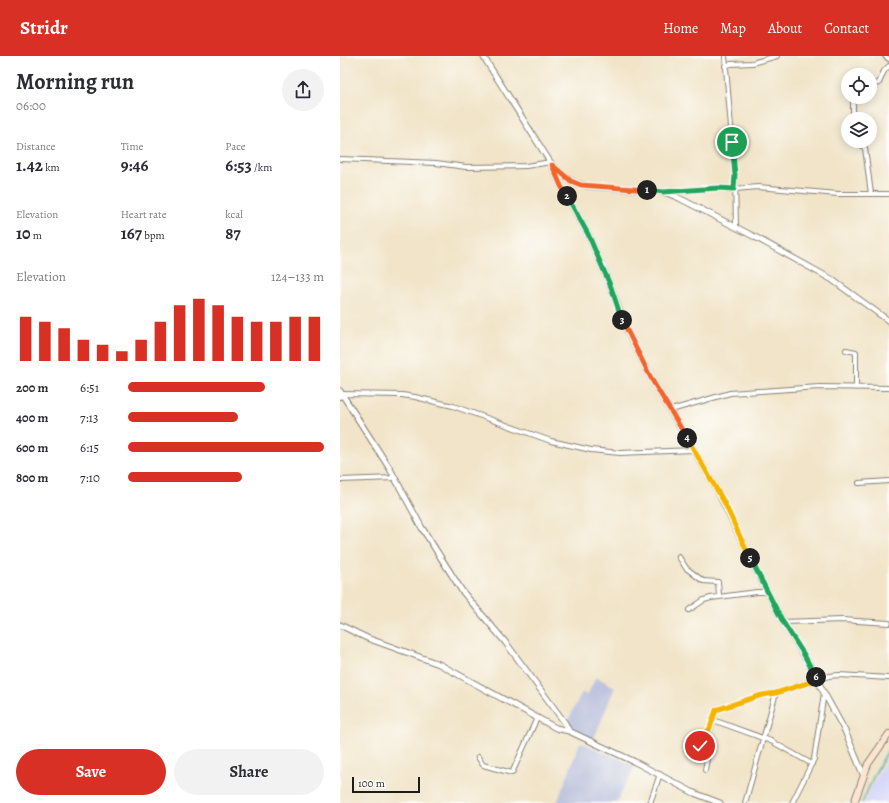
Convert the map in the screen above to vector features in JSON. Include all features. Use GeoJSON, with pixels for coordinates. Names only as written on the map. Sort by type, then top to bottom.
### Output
{"type":"FeatureCollection","features":[{"type":"Feature","properties":{"kind":"main road"},"geometry":{"type":"LineString","coordinates":[[854,803],[863,774],[889,734]]}},
{"type":"Feature","properties":{"kind":"street"},"geometry":{"type":"LineString","coordinates":[[483,56],[552,164],[561,186],[588,234],[611,287],[627,331],[652,380],[695,450],[724,502],[783,622],[808,662],[845,731],[863,774]]}},
{"type":"Feature","properties":{"kind":"street"},"geometry":{"type":"LineString","coordinates":[[725,56],[735,175],[734,189],[736,227]]}},
{"type":"Feature","properties":{"kind":"street"},"geometry":{"type":"LineString","coordinates":[[725,66],[731,64],[752,63],[777,56]]}},
{"type":"Feature","properties":{"kind":"street"},"geometry":{"type":"LineString","coordinates":[[885,56],[889,59]]}},
{"type":"Feature","properties":{"kind":"street"},"geometry":{"type":"LineString","coordinates":[[877,83],[879,83],[884,71],[889,66]]}},
{"type":"Feature","properties":{"kind":"street"},"geometry":{"type":"LineString","coordinates":[[865,148],[871,194]]}},
{"type":"Feature","properties":{"kind":"street"},"geometry":{"type":"LineString","coordinates":[[340,159],[436,163],[466,167],[552,164],[571,181],[581,185],[663,192],[718,188],[774,188],[802,192],[889,194]]}},
{"type":"Feature","properties":{"kind":"street"},"geometry":{"type":"LineString","coordinates":[[663,192],[736,227],[835,282],[889,321]]}},
{"type":"Feature","properties":{"kind":"street"},"geometry":{"type":"LineString","coordinates":[[846,350],[856,352],[856,388]]}},
{"type":"Feature","properties":{"kind":"street"},"geometry":{"type":"LineString","coordinates":[[671,410],[730,394],[774,391],[792,388],[889,388]]}},
{"type":"Feature","properties":{"kind":"street"},"geometry":{"type":"LineString","coordinates":[[341,394],[402,395],[415,397],[453,406],[551,441],[591,450],[620,453],[695,450]]}},
{"type":"Feature","properties":{"kind":"street"},"geometry":{"type":"LineString","coordinates":[[341,394],[395,478],[426,536],[462,591],[506,643],[565,723],[569,731]]}},
{"type":"Feature","properties":{"kind":"street"},"geometry":{"type":"LineString","coordinates":[[340,480],[395,478]]}},
{"type":"Feature","properties":{"kind":"street"},"geometry":{"type":"LineString","coordinates":[[859,483],[889,481]]}},
{"type":"Feature","properties":{"kind":"street"},"geometry":{"type":"LineString","coordinates":[[679,557],[686,568],[703,581],[718,582],[719,596]]}},
{"type":"Feature","properties":{"kind":"street"},"geometry":{"type":"LineString","coordinates":[[689,610],[704,600],[719,596],[768,592]]}},
{"type":"Feature","properties":{"kind":"street"},"geometry":{"type":"LineString","coordinates":[[783,622],[842,620],[889,623]]}},
{"type":"Feature","properties":{"kind":"street"},"geometry":{"type":"LineString","coordinates":[[340,625],[367,638],[439,664],[556,728],[569,731],[660,774],[694,793],[720,803]]}},
{"type":"Feature","properties":{"kind":"street"},"geometry":{"type":"LineString","coordinates":[[705,770],[707,759],[700,746],[701,742],[709,732],[716,710],[829,676],[839,675],[889,678]]}},
{"type":"Feature","properties":{"kind":"street"},"geometry":{"type":"LineString","coordinates":[[745,803],[776,693]]}},
{"type":"Feature","properties":{"kind":"street"},"geometry":{"type":"LineString","coordinates":[[792,803],[816,754],[824,693]]}},
{"type":"Feature","properties":{"kind":"street"},"geometry":{"type":"LineString","coordinates":[[478,756],[484,765],[512,773],[537,718]]}},
{"type":"Feature","properties":{"kind":"street"},"geometry":{"type":"LineString","coordinates":[[713,720],[778,744],[812,764]]}},
{"type":"Feature","properties":{"kind":"street"},"geometry":{"type":"LineString","coordinates":[[650,803],[660,774]]}},
{"type":"Feature","properties":{"kind":"shaded area"},"geometry":{"type":"Polygon","coordinates":[[[596,677],[615,687],[593,741],[572,731],[567,722],[582,692],[587,696],[596,677]]]}},
{"type":"Feature","properties":{"kind":"shaded area"},"geometry":{"type":"Polygon","coordinates":[[[580,742],[635,766],[616,803],[557,803],[580,742]]]}},
{"type":"Feature","properties":{"kind":"shaded area"},"geometry":{"type":"Polygon","coordinates":[[[889,756],[889,803],[865,803],[873,783],[889,756]]]}},
{"type":"Feature","properties":{"kind":"waterway"},"geometry":{"type":"LineString","coordinates":[[862,803],[875,773],[889,749]]}},
{"type":"Feature","properties":{"kind":"route"},"geometry":{"type":"LineString","coordinates":[[700,746],[701,742],[709,732],[714,712],[716,710],[762,695],[776,693],[817,680],[813,670],[783,622],[758,574],[724,502],[695,450],[652,380],[621,318],[611,287],[588,234],[561,186],[552,165],[571,181],[587,186],[663,192],[718,188],[734,189],[735,175],[732,142]]}}]}
